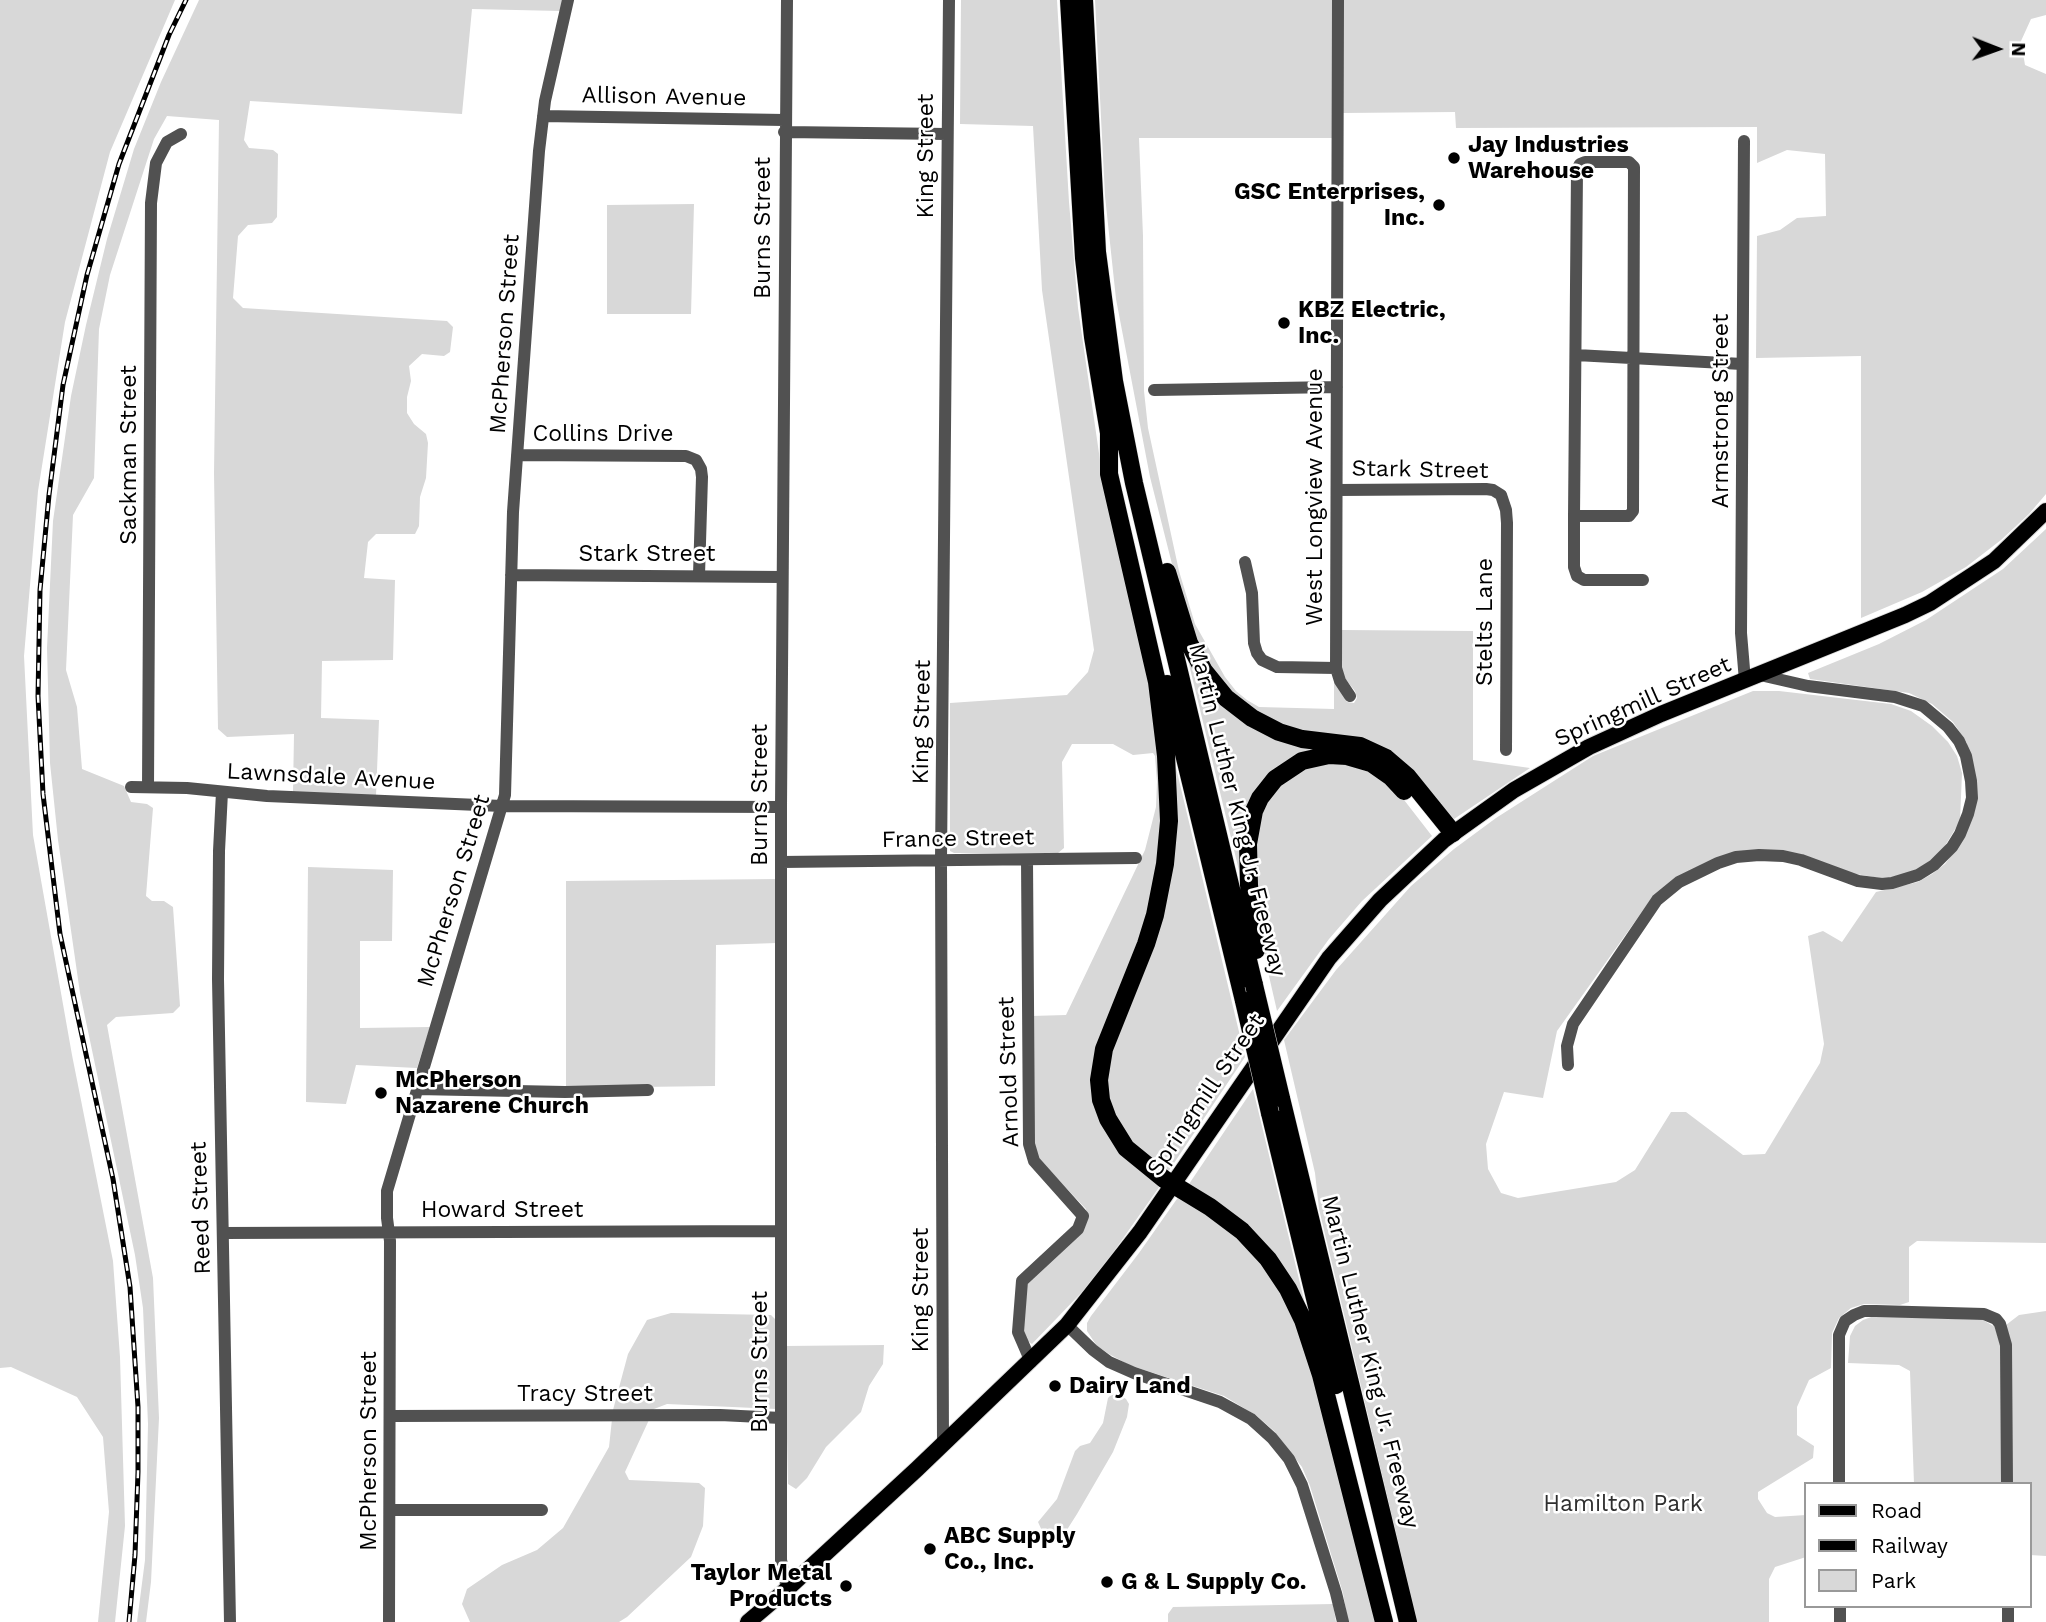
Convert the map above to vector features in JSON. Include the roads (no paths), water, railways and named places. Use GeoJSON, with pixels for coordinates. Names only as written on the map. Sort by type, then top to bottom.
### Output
{"type":"FeatureCollection","features":[{"type":"Feature","properties":{"kind":"highway","name":"Martin Luther King Jr. Freeway"},"geometry":{"type":"LineString","coordinates":[[1069,0],[1083,247],[1093,337],[1109,433],[1127,520],[1393,1622]]}},
{"type":"Feature","properties":{"kind":"highway","name":"Martin Luther King Jr. Freeway"},"geometry":{"type":"LineString","coordinates":[[1084,0],[1097,252],[1107,336],[1128,458],[1258,982],[1307,1206],[1408,1622]]}},
{"type":"Feature","properties":{"kind":"highway"},"geometry":{"type":"LineString","coordinates":[[1097,252],[1108,289],[1135,444],[1166,569],[1184,632],[1204,671],[1226,698],[1265,726],[1302,738],[1360,746],[1386,758],[1406,776],[1449,836]]}},
{"type":"Feature","properties":{"kind":"highway"},"geometry":{"type":"LineString","coordinates":[[1109,433],[1109,474],[1157,682],[1166,756],[1169,821],[1166,864],[1155,915],[1104,1049],[1099,1080],[1101,1100],[1117,1136],[1136,1158],[1242,1231],[1268,1259],[1298,1307],[1321,1375],[1384,1622]]}},
{"type":"Feature","properties":{"kind":"highway"},"geometry":{"type":"LineString","coordinates":[[1258,982],[1250,905],[1248,844],[1254,811],[1260,798],[1284,772],[1302,761],[1329,755],[1347,756],[1371,763],[1401,788],[1449,836]]}},
{"type":"Feature","properties":{"kind":"main road","name":"Springmill Street"},"geometry":{"type":"LineString","coordinates":[[748,1622],[943,1445],[1067,1325],[1125,1253],[1329,958],[1380,900],[1449,836],[1514,790],[1589,747],[1661,714],[1930,603],[1994,561],[2046,511]]}},
{"type":"Feature","properties":{"kind":"street","name":"McPherson Street"},"geometry":{"type":"LineString","coordinates":[[389,1622],[387,1191],[507,786],[511,575],[517,455],[543,116],[568,0]]}},
{"type":"Feature","properties":{"kind":"street","name":"Burns Street"},"geometry":{"type":"LineString","coordinates":[[787,0],[784,126],[780,1418],[781,1560],[787,1589]]}},
{"type":"Feature","properties":{"kind":"street","name":"King Street"},"geometry":{"type":"LineString","coordinates":[[943,1445],[941,860],[948,0]]}},
{"type":"Feature","properties":{"kind":"street","name":"West Longview Avenue"},"geometry":{"type":"LineString","coordinates":[[1338,0],[1336,668],[1340,681],[1350,696]]}},
{"type":"Feature","properties":{"kind":"street","name":"Allison Avenue"},"geometry":{"type":"LineString","coordinates":[[543,116],[947,135]]}},
{"type":"Feature","properties":{"kind":"street","name":"Sackman Street"},"geometry":{"type":"LineString","coordinates":[[148,787],[152,202],[156,163],[167,142],[181,134]]}},
{"type":"Feature","properties":{"kind":"street","name":"Armstrong Street"},"geometry":{"type":"LineString","coordinates":[[1744,141],[1741,633],[1752,678]]}},
{"type":"Feature","properties":{"kind":"street"},"geometry":{"type":"LineString","coordinates":[[1574,516],[1632,514],[1634,167],[1629,162],[1585,162],[1580,164],[1577,170],[1576,355],[1574,516],[1574,567],[1577,576],[1584,580],[1643,580]]}},
{"type":"Feature","properties":{"kind":"street"},"geometry":{"type":"LineString","coordinates":[[1576,355],[1742,364]]}},
{"type":"Feature","properties":{"kind":"street"},"geometry":{"type":"LineString","coordinates":[[1154,390],[1337,387]]}},
{"type":"Feature","properties":{"kind":"street","name":"Collins Drive"},"geometry":{"type":"LineString","coordinates":[[517,455],[686,456],[696,460],[702,477],[699,575]]}},
{"type":"Feature","properties":{"kind":"street","name":"Stark Street"},"geometry":{"type":"LineString","coordinates":[[1337,490],[1493,489],[1501,495]]}},
{"type":"Feature","properties":{"kind":"street","name":"Stelts Lane"},"geometry":{"type":"LineString","coordinates":[[1501,495],[1507,523],[1506,750]]}},
{"type":"Feature","properties":{"kind":"street"},"geometry":{"type":"LineString","coordinates":[[1245,562],[1252,593],[1254,643],[1262,660],[1277,667],[1336,668]]}},
{"type":"Feature","properties":{"kind":"street","name":"Stark Street"},"geometry":{"type":"LineString","coordinates":[[511,575],[782,577]]}},
{"type":"Feature","properties":{"kind":"street"},"geometry":{"type":"LineString","coordinates":[[1568,1065],[1567,1046],[1573,1024],[1657,900],[1679,882],[1718,863],[1736,857],[1759,855],[1801,860],[1858,881],[1892,883],[1917,875],[1934,865],[1952,847],[1965,824],[1972,798],[1965,756],[1959,741],[1948,727],[1923,706],[1895,696],[1752,678]]}},
{"type":"Feature","properties":{"kind":"street","name":"Lawnsdale Avenue"},"geometry":{"type":"LineString","coordinates":[[131,787],[502,806],[781,807]]}},
{"type":"Feature","properties":{"kind":"street","name":"Reed Street"},"geometry":{"type":"LineString","coordinates":[[222,792],[218,979],[230,1622]]}},
{"type":"Feature","properties":{"kind":"street","name":"France Street"},"geometry":{"type":"LineString","coordinates":[[781,862],[1136,858]]}},
{"type":"Feature","properties":{"kind":"street","name":"Arnold Street"},"geometry":{"type":"LineString","coordinates":[[1027,860],[1029,1143],[1034,1161],[1083,1216],[1078,1229],[1022,1281],[1018,1332],[1031,1362]]}},
{"type":"Feature","properties":{"kind":"street"},"geometry":{"type":"LineString","coordinates":[[417,1089],[648,1090]]}},
{"type":"Feature","properties":{"kind":"street","name":"Howard Street"},"geometry":{"type":"LineString","coordinates":[[223,1233],[781,1231]]}},
{"type":"Feature","properties":{"kind":"street"},"geometry":{"type":"LineString","coordinates":[[1839,1482],[1839,1335],[1845,1321],[1864,1311],[1984,1314],[1996,1319],[2003,1330],[2007,1360],[2007,1482]]}},
{"type":"Feature","properties":{"kind":"street"},"geometry":{"type":"LineString","coordinates":[[1067,1325],[1109,1362],[1144,1377],[1220,1402],[1251,1419],[1272,1438],[1289,1459],[1302,1485],[1343,1622]]}},
{"type":"Feature","properties":{"kind":"street","name":"Tracy Street"},"geometry":{"type":"LineString","coordinates":[[390,1416],[720,1415],[780,1418]]}},
{"type":"Feature","properties":{"kind":"street"},"geometry":{"type":"LineString","coordinates":[[390,1510],[542,1510]]}},
{"type":"Feature","properties":{"kind":"railway"},"geometry":{"type":"LineString","coordinates":[[129,1622],[138,1472],[138,1407],[130,1287],[113,1179],[60,934],[43,794],[38,696],[40,590],[63,385],[87,275],[119,164],[169,35],[186,0]]}},
{"type":"Feature","properties":{"kind":"place","name":"Jay Industries Warehouse"},"geometry":{"type":"Point","coordinates":[1454,158]}},
{"type":"Feature","properties":{"kind":"place","name":"GSC Enterprises, Inc."},"geometry":{"type":"Point","coordinates":[1439,205]}},
{"type":"Feature","properties":{"kind":"place","name":"KBZ Electric, Inc."},"geometry":{"type":"Point","coordinates":[1284,323]}},
{"type":"Feature","properties":{"kind":"place","name":"McPherson Nazarene Church"},"geometry":{"type":"Point","coordinates":[381,1093]}},
{"type":"Feature","properties":{"kind":"place","name":"Dairy Land"},"geometry":{"type":"Point","coordinates":[1055,1386]}},
{"type":"Feature","properties":{"kind":"place","name":"ABC Supply Co., Inc."},"geometry":{"type":"Point","coordinates":[930,1549]}},
{"type":"Feature","properties":{"kind":"place","name":"G & L Supply Co."},"geometry":{"type":"Point","coordinates":[1107,1582]}},
{"type":"Feature","properties":{"kind":"place","name":"Taylor Metal Products"},"geometry":{"type":"Point","coordinates":[846,1586]}},
{"type":"Feature","properties":{"kind":"park label","name":"Hamilton Park"},"geometry":{"type":"Point","coordinates":[1623,1504]}}]}
